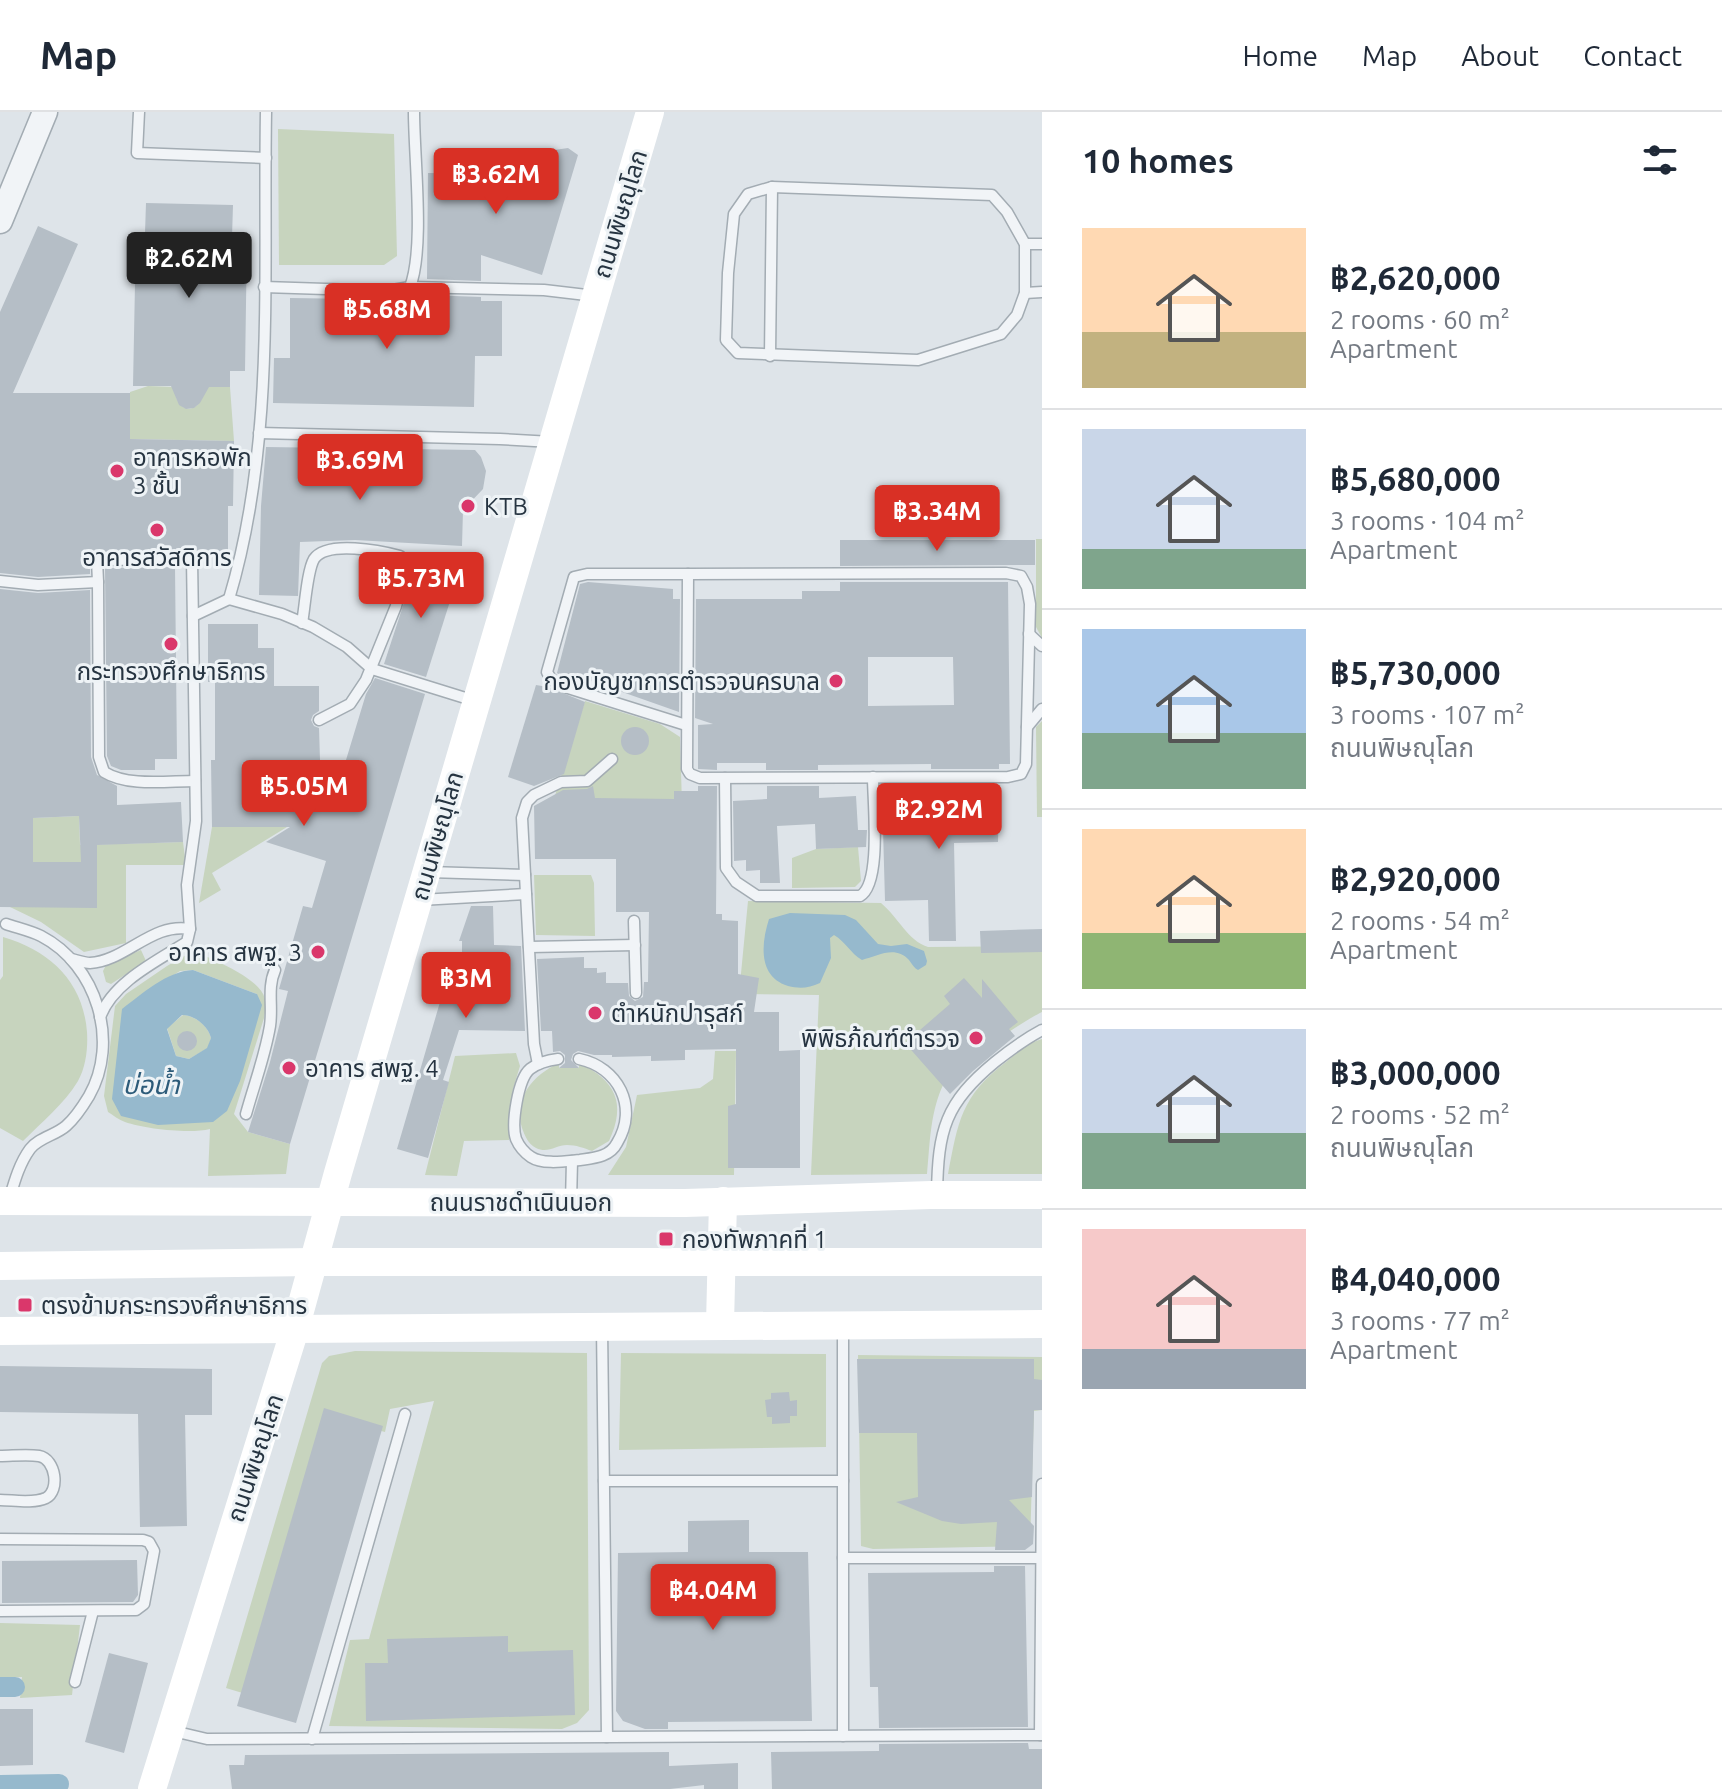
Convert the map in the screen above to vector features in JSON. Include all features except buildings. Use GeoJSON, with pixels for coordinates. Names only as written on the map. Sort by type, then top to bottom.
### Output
{"type":"FeatureCollection","features":[{"type":"Feature","properties":{"kind":"main road","name":"ถนนพิษณุโลก"},"geometry":{"type":"LineString","coordinates":[[152,1789],[295,1329],[650,112]]}},
{"type":"Feature","properties":{"kind":"main road","name":"ถนนราชดำเนินนอก"},"geometry":{"type":"LineString","coordinates":[[4,1201],[571,1202],[1042,1195]]}},
{"type":"Feature","properties":{"kind":"main road"},"geometry":{"type":"LineString","coordinates":[[720,1324],[723,1201]]}},
{"type":"Feature","properties":{"kind":"main road"},"geometry":{"type":"LineString","coordinates":[[0,1266],[314,1262],[1028,1262],[1042,1282]]}},
{"type":"Feature","properties":{"kind":"main road"},"geometry":{"type":"LineString","coordinates":[[0,1331],[1042,1324]]}},
{"type":"Feature","properties":{"kind":"street"},"geometry":{"type":"LineString","coordinates":[[0,221],[45,112]]}},
{"type":"Feature","properties":{"kind":"lane"},"geometry":{"type":"LineString","coordinates":[[139,112],[137,153],[266,158]]}},
{"type":"Feature","properties":{"kind":"lane"},"geometry":{"type":"LineString","coordinates":[[229,599],[243,553],[264,380],[266,112]]}},
{"type":"Feature","properties":{"kind":"lane"},"geometry":{"type":"LineString","coordinates":[[410,287],[414,276],[417,231],[414,112]]}},
{"type":"Feature","properties":{"kind":"lane"},"geometry":{"type":"LineString","coordinates":[[770,356],[772,187]]}},
{"type":"Feature","properties":{"kind":"lane"},"geometry":{"type":"LineString","coordinates":[[772,187],[992,195],[1007,212],[1025,244],[1025,293],[1017,315],[1001,334],[918,360],[738,353],[726,340],[734,214],[748,194],[772,187]]}},
{"type":"Feature","properties":{"kind":"lane"},"geometry":{"type":"LineString","coordinates":[[1025,244],[1042,244]]}},
{"type":"Feature","properties":{"kind":"lane"},"geometry":{"type":"LineString","coordinates":[[264,287],[387,291],[410,287],[544,290],[596,296]]}},
{"type":"Feature","properties":{"kind":"lane"},"geometry":{"type":"LineString","coordinates":[[1025,293],[1042,292]]}},
{"type":"Feature","properties":{"kind":"lane"},"geometry":{"type":"LineString","coordinates":[[259,433],[554,443]]}},
{"type":"Feature","properties":{"kind":"lane"},"geometry":{"type":"LineString","coordinates":[[302,623],[312,562],[321,552],[336,549],[379,550],[400,556],[406,570],[372,669],[350,704],[319,720]]}},
{"type":"Feature","properties":{"kind":"lane"},"geometry":{"type":"LineString","coordinates":[[100,1017],[114,992],[187,942],[190,929],[187,885],[196,821],[192,559],[97,560],[99,757],[104,772],[113,777],[143,781],[195,781]]}},
{"type":"Feature","properties":{"kind":"lane"},"geometry":{"type":"LineString","coordinates":[[686,725],[565,687],[551,679],[547,672],[574,577],[587,574],[1006,573],[1021,576],[1030,604],[1026,764],[1021,774],[700,778],[690,774],[686,757],[688,574]]}},
{"type":"Feature","properties":{"kind":"lane"},"geometry":{"type":"LineString","coordinates":[[0,581],[38,585],[98,582]]}},
{"type":"Feature","properties":{"kind":"lane"},"geometry":{"type":"LineString","coordinates":[[193,616],[229,599],[282,614],[347,647],[372,669],[477,701]]}},
{"type":"Feature","properties":{"kind":"lane"},"geometry":{"type":"LineString","coordinates":[[1029,634],[1042,646]]}},
{"type":"Feature","properties":{"kind":"lane"},"geometry":{"type":"LineString","coordinates":[[1027,727],[1042,709]]}},
{"type":"Feature","properties":{"kind":"lane"},"geometry":{"type":"LineString","coordinates":[[538,1064],[534,1044],[522,818],[527,802],[534,795],[561,782],[587,781],[612,759]]}},
{"type":"Feature","properties":{"kind":"lane"},"geometry":{"type":"LineString","coordinates":[[725,778],[726,868],[736,882],[757,896],[860,896],[866,893],[871,883],[874,857],[873,777]]}},
{"type":"Feature","properties":{"kind":"lane"},"geometry":{"type":"LineString","coordinates":[[427,872],[525,875]]}},
{"type":"Feature","properties":{"kind":"lane"},"geometry":{"type":"LineString","coordinates":[[419,900],[526,894]]}},
{"type":"Feature","properties":{"kind":"lane"},"geometry":{"type":"LineString","coordinates":[[634,921],[636,993]]}},
{"type":"Feature","properties":{"kind":"lane"},"geometry":{"type":"LineString","coordinates":[[4,1201],[32,1147],[67,1125],[89,1096],[101,1061],[100,1017],[92,989],[71,959],[42,936],[6,924]]}},
{"type":"Feature","properties":{"kind":"lane"},"geometry":{"type":"LineString","coordinates":[[71,959],[90,963],[170,927],[190,929]]}},
{"type":"Feature","properties":{"kind":"lane"},"geometry":{"type":"LineString","coordinates":[[529,947],[635,945]]}},
{"type":"Feature","properties":{"kind":"lane"},"geometry":{"type":"LineString","coordinates":[[246,1114],[270,1028],[273,1000],[269,984],[275,970]]}},
{"type":"Feature","properties":{"kind":"lane"},"geometry":{"type":"LineString","coordinates":[[937,1196],[940,1142],[953,1104],[985,1070],[1042,1030]]}},
{"type":"Feature","properties":{"kind":"lane"},"geometry":{"type":"LineString","coordinates":[[558,1059],[538,1064],[529,1070],[518,1091],[515,1135],[524,1151],[538,1161],[592,1158],[612,1151],[621,1136],[625,1111],[622,1091],[604,1068],[579,1059]]}},
{"type":"Feature","properties":{"kind":"lane"},"geometry":{"type":"LineString","coordinates":[[571,1202],[572,1161]]}},
{"type":"Feature","properties":{"kind":"lane"},"geometry":{"type":"LineString","coordinates":[[843,1324],[843,1736]]}},
{"type":"Feature","properties":{"kind":"lane"},"geometry":{"type":"LineString","coordinates":[[602,1326],[607,1737]]}},
{"type":"Feature","properties":{"kind":"lane"},"geometry":{"type":"LineString","coordinates":[[312,1739],[405,1414]]}},
{"type":"Feature","properties":{"kind":"lane"},"geometry":{"type":"LineString","coordinates":[[0,1456],[41,1456],[53,1468],[50,1496],[37,1500],[0,1500]]}},
{"type":"Feature","properties":{"kind":"lane"},"geometry":{"type":"LineString","coordinates":[[604,1481],[843,1481]]}},
{"type":"Feature","properties":{"kind":"lane"},"geometry":{"type":"LineString","coordinates":[[169,1730],[207,1739],[1041,1735],[1042,1484]]}},
{"type":"Feature","properties":{"kind":"lane"},"geometry":{"type":"LineString","coordinates":[[0,1539],[143,1540],[149,1542],[154,1551],[141,1608],[131,1611],[0,1611]]}},
{"type":"Feature","properties":{"kind":"lane"},"geometry":{"type":"LineString","coordinates":[[843,1558],[1041,1558]]}},
{"type":"Feature","properties":{"kind":"lane"},"geometry":{"type":"LineString","coordinates":[[75,1682],[93,1611]]}},
{"type":"Feature","properties":{"kind":"green space"},"geometry":{"type":"Polygon","coordinates":[[[278,129],[394,134],[397,256],[384,265],[279,265],[278,129]]]}},
{"type":"Feature","properties":{"kind":"green space"},"geometry":{"type":"Polygon","coordinates":[[[148,386],[175,387],[179,403],[189,409],[199,403],[204,386],[230,387],[234,441],[130,439],[130,392],[148,386]]]}},
{"type":"Feature","properties":{"kind":"green space"},"geometry":{"type":"Polygon","coordinates":[[[1036,539],[1042,539],[1042,638],[1036,627],[1036,539]]]}},
{"type":"Feature","properties":{"kind":"green space"},"geometry":{"type":"Polygon","coordinates":[[[585,701],[660,724],[680,737],[682,805],[552,805],[585,701]]]}},
{"type":"Feature","properties":{"kind":"green space"},"geometry":{"type":"Polygon","coordinates":[[[1042,721],[1042,817],[1037,817],[1036,727],[1042,721]]]}},
{"type":"Feature","properties":{"kind":"green space"},"geometry":{"type":"Polygon","coordinates":[[[79,816],[80,845],[183,842],[186,865],[126,865],[126,943],[84,952],[41,922],[10,907],[96,907],[9,862],[33,818],[79,816]]]}},
{"type":"Feature","properties":{"kind":"green space"},"geometry":{"type":"Polygon","coordinates":[[[212,827],[287,827],[212,873],[221,890],[199,903],[212,827]]]}},
{"type":"Feature","properties":{"kind":"green space"},"geometry":{"type":"Polygon","coordinates":[[[858,847],[861,881],[855,887],[792,888],[792,858],[816,849],[858,847]]]}},
{"type":"Feature","properties":{"kind":"green space"},"geometry":{"type":"Polygon","coordinates":[[[534,875],[591,875],[594,883],[595,936],[536,935],[534,875]]]}},
{"type":"Feature","properties":{"kind":"green space"},"geometry":{"type":"Polygon","coordinates":[[[748,901],[881,903],[914,939],[928,947],[1042,946],[1042,1012],[974,1056],[945,1081],[934,1115],[927,1174],[811,1175],[819,995],[739,994],[748,901]]]}},
{"type":"Feature","properties":{"kind":"green space"},"geometry":{"type":"Polygon","coordinates":[[[3,937],[35,951],[61,971],[79,998],[87,1032],[86,1057],[78,1081],[23,1141],[0,1128],[3,937]]]}},
{"type":"Feature","properties":{"kind":"green space"},"geometry":{"type":"Polygon","coordinates":[[[141,950],[146,961],[111,984],[106,982],[103,971],[106,965],[141,950]]]}},
{"type":"Feature","properties":{"kind":"green space"},"geometry":{"type":"Polygon","coordinates":[[[199,953],[237,972],[255,984],[265,999],[264,1018],[234,1114],[248,1132],[290,1144],[286,1174],[208,1176],[210,1129],[180,1131],[144,1127],[123,1121],[108,1112],[104,1096],[115,1006],[126,994],[186,955],[199,953]],[[193,970],[180,971],[129,1004],[159,1125],[257,994],[193,970]]]}},
{"type":"Feature","properties":{"kind":"green space"},"geometry":{"type":"Polygon","coordinates":[[[183,1015],[201,1022],[211,1038],[208,1048],[189,1059],[176,1056],[167,1028],[183,1015]]]}},
{"type":"Feature","properties":{"kind":"green space"},"geometry":{"type":"Polygon","coordinates":[[[1042,1039],[1042,1174],[948,1174],[959,1125],[979,1087],[1023,1049],[1042,1039]]]}},
{"type":"Feature","properties":{"kind":"green space"},"geometry":{"type":"Polygon","coordinates":[[[715,1051],[736,1051],[734,1175],[608,1175],[626,1147],[637,1095],[700,1088],[713,1079],[715,1051]]]}},
{"type":"Feature","properties":{"kind":"green space"},"geometry":{"type":"Polygon","coordinates":[[[516,1053],[520,1066],[513,1089],[509,1140],[464,1141],[457,1176],[425,1175],[455,1056],[516,1053]]]}},
{"type":"Feature","properties":{"kind":"green space"},"geometry":{"type":"Polygon","coordinates":[[[559,1063],[559,1068],[579,1068],[579,1063],[601,1077],[614,1094],[617,1115],[609,1141],[592,1151],[567,1145],[540,1150],[529,1142],[522,1128],[520,1107],[527,1089],[541,1074],[559,1063]]]}},
{"type":"Feature","properties":{"kind":"green space"},"geometry":{"type":"Polygon","coordinates":[[[355,1351],[587,1353],[589,1710],[577,1723],[562,1729],[329,1726],[350,1640],[369,1639],[434,1401],[390,1409],[385,1432],[328,1417],[249,1695],[226,1688],[322,1363],[329,1356],[355,1351]]]}},
{"type":"Feature","properties":{"kind":"green space"},"geometry":{"type":"Polygon","coordinates":[[[621,1353],[826,1354],[826,1447],[619,1450],[621,1353]]]}},
{"type":"Feature","properties":{"kind":"green space"},"geometry":{"type":"Polygon","coordinates":[[[858,1355],[1042,1357],[1042,1410],[1034,1411],[1030,1546],[873,1549],[861,1546],[858,1355]]]}},
{"type":"Feature","properties":{"kind":"green space"},"geometry":{"type":"Polygon","coordinates":[[[0,1623],[80,1625],[72,1695],[20,1698],[22,1677],[0,1678],[0,1623]]]}},
{"type":"Feature","properties":{"kind":"water"},"geometry":{"type":"Polygon","coordinates":[[[790,913],[845,915],[856,920],[878,944],[907,944],[924,951],[926,965],[918,970],[904,956],[892,952],[862,960],[834,935],[830,938],[831,958],[820,983],[804,988],[788,986],[771,975],[764,958],[764,939],[769,919],[790,913]]]}},
{"type":"Feature","properties":{"kind":"water","name":"บ่อน้ำ"},"geometry":{"type":"Polygon","coordinates":[[[193,970],[257,994],[262,1005],[240,1081],[227,1111],[213,1122],[158,1125],[121,1116],[112,1099],[122,1009],[155,984],[183,971],[193,970]],[[182,1015],[167,1029],[176,1056],[189,1059],[207,1048],[211,1038],[200,1022],[182,1015]]]}},
{"type":"Feature","properties":{"kind":"waterway"},"geometry":{"type":"LineString","coordinates":[[0,1687],[15,1687]]}},
{"type":"Feature","properties":{"kind":"waterway"},"geometry":{"type":"LineString","coordinates":[[0,1785],[59,1784]]}},
{"type":"Feature","properties":{"kind":"place","name":"อาคารหอพัก 3 ชั้น"},"geometry":{"type":"Point","coordinates":[117,471]}},
{"type":"Feature","properties":{"kind":"place","name":"KTB"},"geometry":{"type":"Point","coordinates":[468,506]}},
{"type":"Feature","properties":{"kind":"place","name":"อาคารสวัสดิการ"},"geometry":{"type":"Point","coordinates":[157,530]}},
{"type":"Feature","properties":{"kind":"place","name":"กระทรวงศึกษาธิการ"},"geometry":{"type":"Point","coordinates":[171,644]}},
{"type":"Feature","properties":{"kind":"place","name":"กองบัญชาการตำรวจนครบาล"},"geometry":{"type":"Point","coordinates":[836,681]}},
{"type":"Feature","properties":{"kind":"place","name":"อาคาร สพฐ. 3"},"geometry":{"type":"Point","coordinates":[318,952]}},
{"type":"Feature","properties":{"kind":"place","name":"ตำหนักปารุสก์"},"geometry":{"type":"Point","coordinates":[595,1013]}},
{"type":"Feature","properties":{"kind":"place","name":"พิพิธภ้ณฑ์ตำรวจ"},"geometry":{"type":"Point","coordinates":[976,1038]}},
{"type":"Feature","properties":{"kind":"place","name":"อาคาร สพฐ. 4"},"geometry":{"type":"Point","coordinates":[289,1068]}},
{"type":"Feature","properties":{"kind":"place","name":"กองทัพภาคที่ 1"},"geometry":{"type":"Point","coordinates":[666,1239]}},
{"type":"Feature","properties":{"kind":"place","name":"ตรงข้ามกระทรวงศึกษาธิการ"},"geometry":{"type":"Point","coordinates":[25,1305]}}]}
